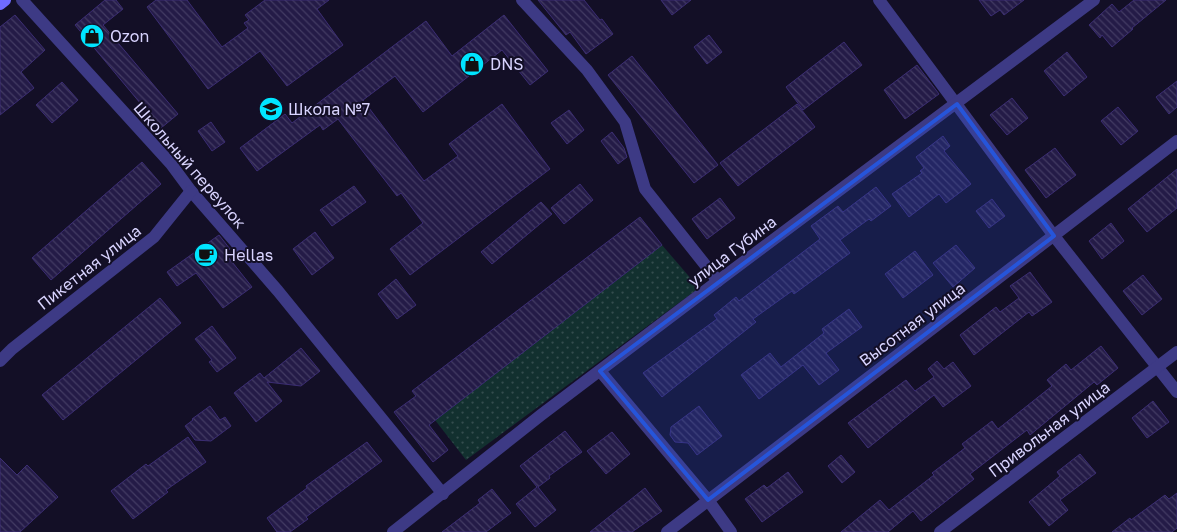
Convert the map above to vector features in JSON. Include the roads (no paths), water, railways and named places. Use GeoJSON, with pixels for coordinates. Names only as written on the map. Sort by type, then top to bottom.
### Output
{"type":"FeatureCollection","features":[{"type":"Feature","properties":{"kind":"street"},"geometry":{"type":"LineString","coordinates":[[0,4],[5,0]]}},
{"type":"Feature","properties":{"kind":"street","name":"Школьный переулок"},"geometry":{"type":"LineString","coordinates":[[22,0],[171,164],[191,191],[278,291],[443,494]]}},
{"type":"Feature","properties":{"kind":"street"},"geometry":{"type":"LineString","coordinates":[[522,0],[587,70],[625,122],[645,189],[718,281]]}},
{"type":"Feature","properties":{"kind":"street"},"geometry":{"type":"LineString","coordinates":[[879,0],[1054,236],[1177,392]]}},
{"type":"Feature","properties":{"kind":"street","name":"улица Губина"},"geometry":{"type":"LineString","coordinates":[[393,532],[718,281],[1094,0]]}},
{"type":"Feature","properties":{"kind":"street","name":"Высотная улица"},"geometry":{"type":"LineString","coordinates":[[667,532],[1177,141]]}},
{"type":"Feature","properties":{"kind":"street","name":"Пикетная улица"},"geometry":{"type":"LineString","coordinates":[[0,361],[12,349],[154,237],[191,191]]}},
{"type":"Feature","properties":{"kind":"street","name":"Привольная улица"},"geometry":{"type":"LineString","coordinates":[[940,532],[1177,352]]}},
{"type":"Feature","properties":{"kind":"street"},"geometry":{"type":"LineString","coordinates":[[600,371],[708,500],[731,532]]}},
{"type":"Feature","properties":{"kind":"place","name":"Ozon"},"geometry":{"type":"Point","coordinates":[92,36]}},
{"type":"Feature","properties":{"kind":"place","name":"DNS"},"geometry":{"type":"Point","coordinates":[472,64]}},
{"type":"Feature","properties":{"kind":"place","name":"Школа №7"},"geometry":{"type":"Point","coordinates":[271,109]}},
{"type":"Feature","properties":{"kind":"place","name":"Hellas"},"geometry":{"type":"Point","coordinates":[206,255]}}]}
